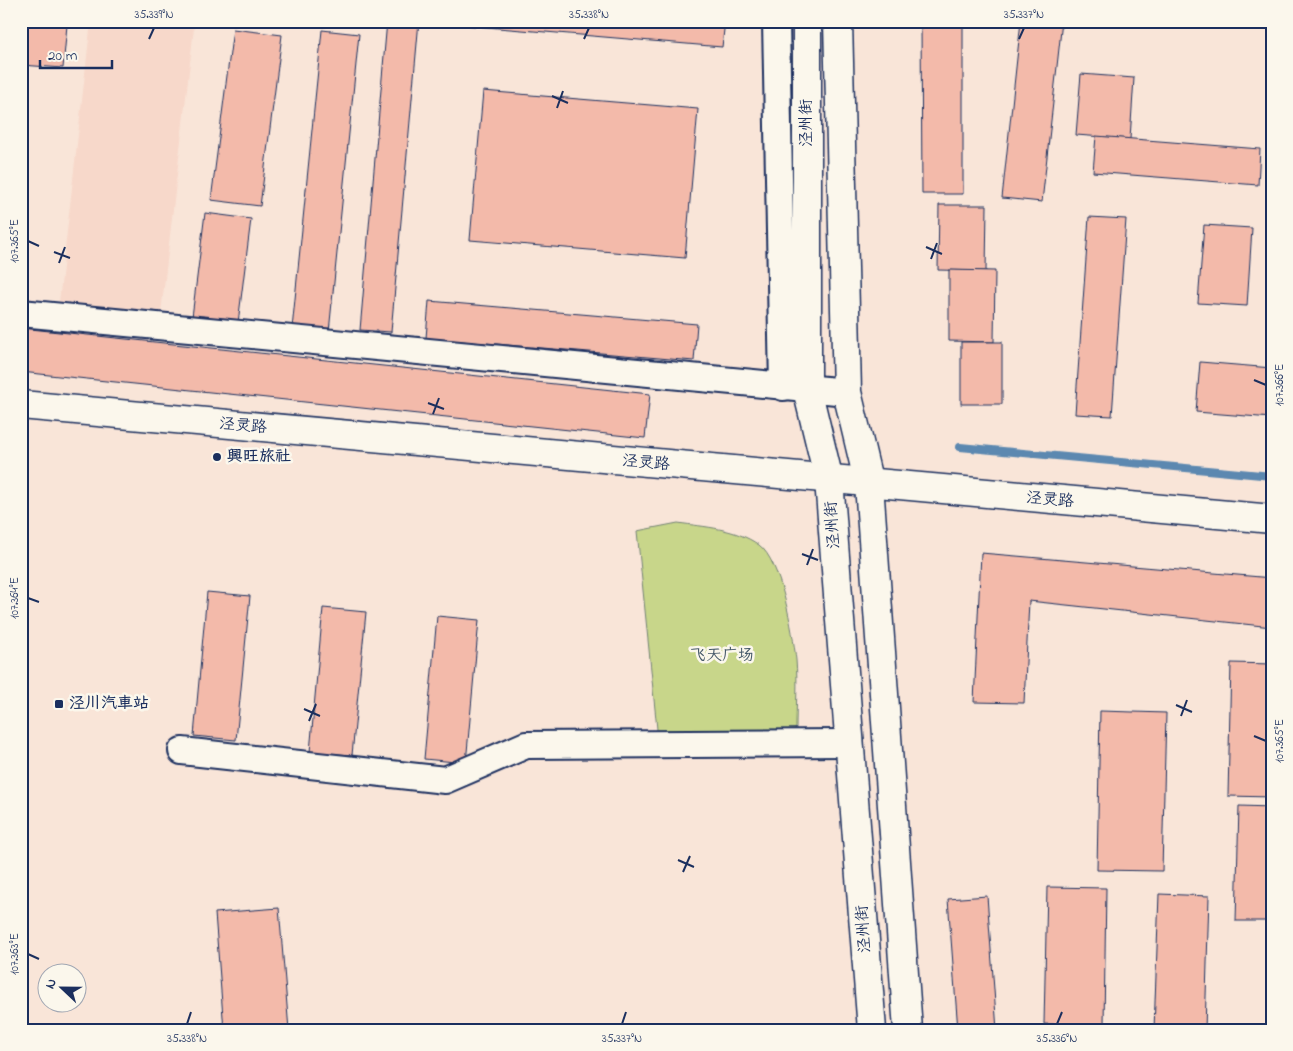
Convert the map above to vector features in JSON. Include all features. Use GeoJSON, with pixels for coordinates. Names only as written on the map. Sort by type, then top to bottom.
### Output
{"type":"FeatureCollection","features":[{"type":"Feature","properties":{"kind":"main road","name":"泾州街"},"geometry":{"type":"LineString","coordinates":[[807,21],[795,388],[829,480],[872,1030]]}},
{"type":"Feature","properties":{"kind":"main road","name":"泾州街"},"geometry":{"type":"LineString","coordinates":[[838,21],[847,392],[869,484],[908,1030]]}},
{"type":"Feature","properties":{"kind":"main road","name":"泾灵路"},"geometry":{"type":"LineString","coordinates":[[21,405],[869,484],[1272,519]]}},
{"type":"Feature","properties":{"kind":"street"},"geometry":{"type":"LineString","coordinates":[[776,21],[795,388]]}},
{"type":"Feature","properties":{"kind":"street"},"geometry":{"type":"LineString","coordinates":[[21,313],[847,392]]}},
{"type":"Feature","properties":{"kind":"street"},"geometry":{"type":"LineString","coordinates":[[182,751],[445,780],[526,744],[850,743]]}},
{"type":"Feature","properties":{"kind":"shaded area"},"geometry":{"type":"Polygon","coordinates":[[[91,21],[133,21],[194,28],[161,313],[59,302],[91,21]]]}},
{"type":"Feature","properties":{"kind":"green space","name":"飞天广场"},"geometry":{"type":"Polygon","coordinates":[[[678,523],[720,529],[740,535],[759,545],[767,553],[780,581],[792,632],[797,669],[796,729],[658,739],[637,531],[678,523]]]}},
{"type":"Feature","properties":{"kind":"building"},"geometry":{"type":"Polygon","coordinates":[[[21,21],[67,25],[63,68],[21,65],[21,21]]]}},
{"type":"Feature","properties":{"kind":"building"},"geometry":{"type":"Polygon","coordinates":[[[387,21],[419,21],[391,332],[360,330],[387,21]]]}},
{"type":"Feature","properties":{"kind":"building"},"geometry":{"type":"Polygon","coordinates":[[[451,21],[725,21],[722,47],[451,24],[451,21]]]}},
{"type":"Feature","properties":{"kind":"building"},"geometry":{"type":"Polygon","coordinates":[[[921,21],[963,21],[963,194],[922,194],[921,21]]]}},
{"type":"Feature","properties":{"kind":"building"},"geometry":{"type":"Polygon","coordinates":[[[1021,21],[1062,21],[1042,202],[1002,198],[1021,21]]]}},
{"type":"Feature","properties":{"kind":"building"},"geometry":{"type":"Polygon","coordinates":[[[233,29],[282,35],[260,206],[211,200],[233,29]]]}},
{"type":"Feature","properties":{"kind":"building"},"geometry":{"type":"Polygon","coordinates":[[[322,30],[359,34],[329,332],[292,329],[322,30]]]}},
{"type":"Feature","properties":{"kind":"building"},"geometry":{"type":"Polygon","coordinates":[[[1081,74],[1134,78],[1130,139],[1076,135],[1081,74]]]}},
{"type":"Feature","properties":{"kind":"building"},"geometry":{"type":"Polygon","coordinates":[[[483,91],[698,109],[685,258],[470,240],[483,91]]]}},
{"type":"Feature","properties":{"kind":"building"},"geometry":{"type":"Polygon","coordinates":[[[1096,136],[1260,149],[1258,185],[1093,172],[1096,136]]]}},
{"type":"Feature","properties":{"kind":"building"},"geometry":{"type":"Polygon","coordinates":[[[939,205],[987,205],[986,271],[938,270],[939,205]]]}},
{"type":"Feature","properties":{"kind":"building"},"geometry":{"type":"Polygon","coordinates":[[[205,213],[251,219],[238,323],[192,317],[205,213]]]}},
{"type":"Feature","properties":{"kind":"building"},"geometry":{"type":"Polygon","coordinates":[[[1089,217],[1126,219],[1112,416],[1075,414],[1089,217]]]}},
{"type":"Feature","properties":{"kind":"building"},"geometry":{"type":"Polygon","coordinates":[[[1204,225],[1252,228],[1247,306],[1198,303],[1204,225]]]}},
{"type":"Feature","properties":{"kind":"building"},"geometry":{"type":"Polygon","coordinates":[[[949,270],[995,271],[994,342],[949,341],[949,270]]]}},
{"type":"Feature","properties":{"kind":"building"},"geometry":{"type":"Polygon","coordinates":[[[429,301],[697,324],[694,361],[426,338],[429,301]]]}},
{"type":"Feature","properties":{"kind":"building"},"geometry":{"type":"Polygon","coordinates":[[[21,328],[650,394],[645,438],[21,372],[21,328]]]}},
{"type":"Feature","properties":{"kind":"building"},"geometry":{"type":"Polygon","coordinates":[[[961,342],[1002,342],[1002,404],[961,404],[961,342]]]}},
{"type":"Feature","properties":{"kind":"building"},"geometry":{"type":"Polygon","coordinates":[[[1200,362],[1272,368],[1272,418],[1196,412],[1200,362]]]}},
{"type":"Feature","properties":{"kind":"building"},"geometry":{"type":"Polygon","coordinates":[[[981,553],[1272,578],[1272,627],[1029,601],[1024,703],[974,702],[981,553]]]}},
{"type":"Feature","properties":{"kind":"building"},"geometry":{"type":"Polygon","coordinates":[[[207,592],[250,596],[236,740],[194,736],[207,592]]]}},
{"type":"Feature","properties":{"kind":"building"},"geometry":{"type":"Polygon","coordinates":[[[323,608],[366,612],[352,755],[310,752],[323,608]]]}},
{"type":"Feature","properties":{"kind":"building"},"geometry":{"type":"Polygon","coordinates":[[[437,616],[479,620],[466,763],[424,759],[437,616]]]}},
{"type":"Feature","properties":{"kind":"building"},"geometry":{"type":"Polygon","coordinates":[[[1231,663],[1272,664],[1272,797],[1228,796],[1231,663]]]}},
{"type":"Feature","properties":{"kind":"building"},"geometry":{"type":"Polygon","coordinates":[[[1100,711],[1166,713],[1162,871],[1097,870],[1100,711]]]}},
{"type":"Feature","properties":{"kind":"building"},"geometry":{"type":"Polygon","coordinates":[[[1239,806],[1272,807],[1272,921],[1236,921],[1239,806]]]}},
{"type":"Feature","properties":{"kind":"building"},"geometry":{"type":"Polygon","coordinates":[[[1047,887],[1106,888],[1104,1025],[1044,1024],[1047,887]]]}},
{"type":"Feature","properties":{"kind":"building"},"geometry":{"type":"Polygon","coordinates":[[[1159,894],[1209,896],[1205,1030],[1154,1030],[1159,894]]]}},
{"type":"Feature","properties":{"kind":"building"},"geometry":{"type":"Polygon","coordinates":[[[987,896],[997,1030],[958,1030],[948,899],[987,896]]]}},
{"type":"Feature","properties":{"kind":"building"},"geometry":{"type":"Polygon","coordinates":[[[279,908],[289,1030],[224,1030],[215,913],[279,908]]]}},
{"type":"Feature","properties":{"kind":"waterway"},"geometry":{"type":"LineString","coordinates":[[960,447],[1272,476]]}},
{"type":"Feature","properties":{"kind":"place","name":"興旺旅社"},"geometry":{"type":"Point","coordinates":[217,457]}},
{"type":"Feature","properties":{"kind":"place","name":"泾川汽車站"},"geometry":{"type":"Point","coordinates":[59,704]}}]}
